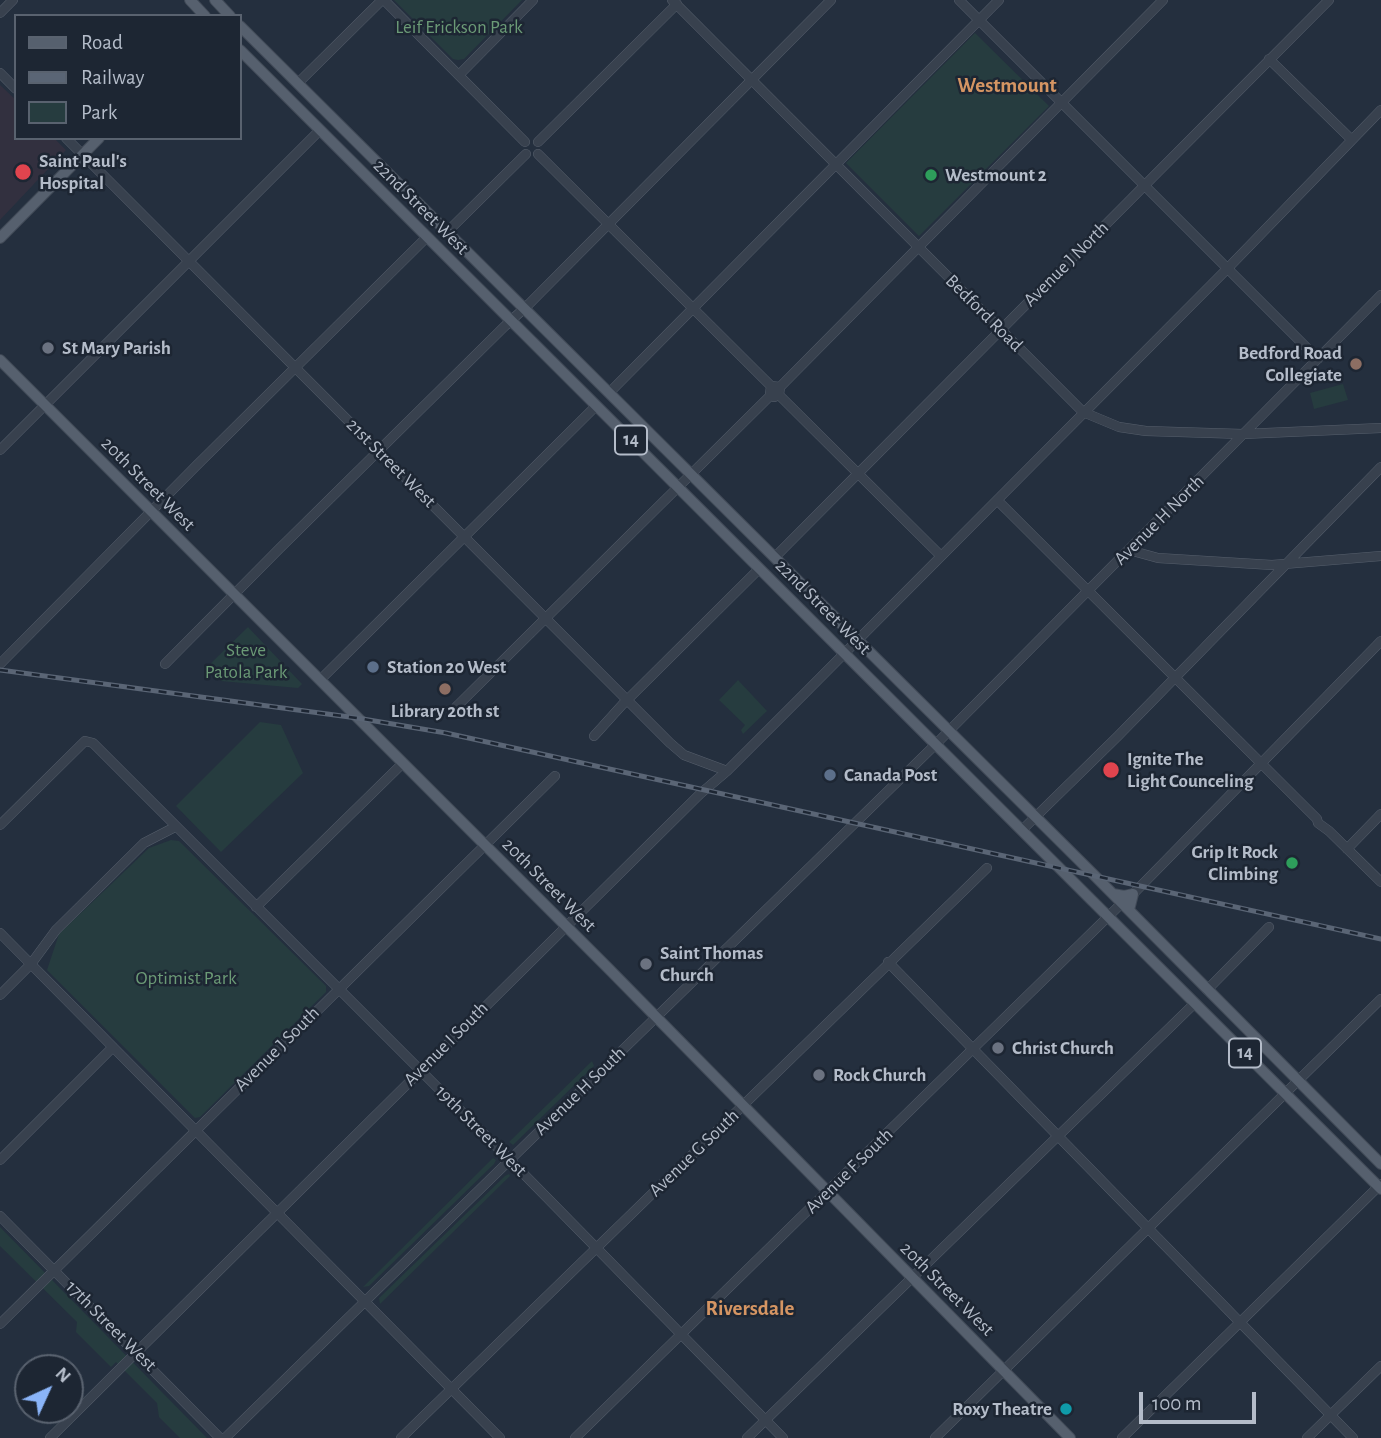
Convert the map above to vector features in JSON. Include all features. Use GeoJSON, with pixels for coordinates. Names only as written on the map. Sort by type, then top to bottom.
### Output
{"type":"FeatureCollection","features":[{"type":"Feature","properties":{"kind":"main road"},"geometry":{"type":"LineString","coordinates":[[190,0],[203,14]]}},
{"type":"Feature","properties":{"kind":"main road"},"geometry":{"type":"LineString","coordinates":[[215,0],[225,14],[233,0]]}},
{"type":"Feature","properties":{"kind":"main road","name":"22nd Street West"},"geometry":{"type":"LineString","coordinates":[[242,28],[447,232],[527,307],[609,393],[1381,1164]]}},
{"type":"Feature","properties":{"kind":"main road","name":"22nd Street West"},"geometry":{"type":"LineString","coordinates":[[242,52],[1380,1186]]}},
{"type":"Feature","properties":{"kind":"main road"},"geometry":{"type":"LineString","coordinates":[[0,238],[97,140]]}},
{"type":"Feature","properties":{"kind":"main road","name":"20th Street West"},"geometry":{"type":"LineString","coordinates":[[0,360],[566,926],[1070,1438]]}},
{"type":"Feature","properties":{"kind":"main road"},"geometry":{"type":"LineString","coordinates":[[1113,894],[1133,894]]}},
{"type":"Feature","properties":{"kind":"main road"},"geometry":{"type":"LineString","coordinates":[[1126,907],[1133,894]]}},
{"type":"Feature","properties":{"kind":"street"},"geometry":{"type":"LineString","coordinates":[[0,13],[13,0]]}},
{"type":"Feature","properties":{"kind":"street"},"geometry":{"type":"LineString","coordinates":[[298,83],[383,0],[525,142]]}},
{"type":"Feature","properties":{"kind":"street"},"geometry":{"type":"LineString","coordinates":[[459,75],[533,0]]}},
{"type":"Feature","properties":{"kind":"street"},"geometry":{"type":"LineString","coordinates":[[165,664],[527,307],[831,0]]}},
{"type":"Feature","properties":{"kind":"street"},"geometry":{"type":"LineString","coordinates":[[959,0],[1318,359]]}},
{"type":"Feature","properties":{"kind":"street"},"geometry":{"type":"LineString","coordinates":[[609,393],[999,0]]}},
{"type":"Feature","properties":{"kind":"street"},"geometry":{"type":"LineString","coordinates":[[456,707],[919,247],[1163,0]]}},
{"type":"Feature","properties":{"kind":"street","name":"Avenue J North"},"geometry":{"type":"LineString","coordinates":[[775,557],[1329,0]]}},
{"type":"Feature","properties":{"kind":"street"},"geometry":{"type":"LineString","coordinates":[[538,142],[674,2]]}},
{"type":"Feature","properties":{"kind":"street","name":"Bedford Road"},"geometry":{"type":"LineString","coordinates":[[674,2],[1083,412],[1119,427],[1146,431],[1243,434],[1381,428]]}},
{"type":"Feature","properties":{"kind":"street"},"geometry":{"type":"LineString","coordinates":[[1269,59],[1352,140]]}},
{"type":"Feature","properties":{"kind":"street"},"geometry":{"type":"LineString","coordinates":[[0,73],[14,87]]}},
{"type":"Feature","properties":{"kind":"street","name":"Avenue I South"},"geometry":{"type":"LineString","coordinates":[[50,1438],[704,790],[727,771],[1228,268],[1381,110]]}},
{"type":"Feature","properties":{"kind":"street"},"geometry":{"type":"LineString","coordinates":[[0,450],[320,131]]}},
{"type":"Feature","properties":{"kind":"street"},"geometry":{"type":"LineString","coordinates":[[531,139],[538,142],[541,148],[538,154],[533,157],[526,154],[523,148],[525,142],[531,139]]}},
{"type":"Feature","properties":{"kind":"street","name":"21st Street West"},"geometry":{"type":"LineString","coordinates":[[68,140],[684,755],[727,771]]}},
{"type":"Feature","properties":{"kind":"street"},"geometry":{"type":"LineString","coordinates":[[447,232],[526,154]]}},
{"type":"Feature","properties":{"kind":"street"},"geometry":{"type":"LineString","coordinates":[[538,154],[940,555]]}},
{"type":"Feature","properties":{"kind":"street"},"geometry":{"type":"LineString","coordinates":[[0,664],[427,237]]}},
{"type":"Feature","properties":{"kind":"street","name":"Avenue H North"},"geometry":{"type":"LineString","coordinates":[[936,744],[1381,295]]}},
{"type":"Feature","properties":{"kind":"street"},"geometry":{"type":"LineString","coordinates":[[320,680],[596,406]]}},
{"type":"Feature","properties":{"kind":"street"},"geometry":{"type":"LineString","coordinates":[[1022,830],[1381,467]]}},
{"type":"Feature","properties":{"kind":"street"},"geometry":{"type":"LineString","coordinates":[[997,500],[1317,819],[1318,823],[1381,882]]}},
{"type":"Feature","properties":{"kind":"street"},"geometry":{"type":"LineString","coordinates":[[1129,550],[1158,558],[1287,564],[1381,556]]}},
{"type":"Feature","properties":{"kind":"street"},"geometry":{"type":"LineString","coordinates":[[594,736],[760,569]]}},
{"type":"Feature","properties":{"kind":"street"},"geometry":{"type":"LineString","coordinates":[[1133,894],[1381,641]]}},
{"type":"Feature","properties":{"kind":"street","name":"19th Street West"},"geometry":{"type":"LineString","coordinates":[[0,825],[85,741],[93,743],[597,1247],[783,1438]]}},
{"type":"Feature","properties":{"kind":"street","name":"Avenue H South"},"geometry":{"type":"LineString","coordinates":[[222,1438],[366,1301],[936,744]]}},
{"type":"Feature","properties":{"kind":"street"},"geometry":{"type":"LineString","coordinates":[[256,907],[402,762]]}},
{"type":"Feature","properties":{"kind":"street","name":"Avenue J South"},"geometry":{"type":"LineString","coordinates":[[0,1324],[555,775]]}},
{"type":"Feature","properties":{"kind":"street"},"geometry":{"type":"LineString","coordinates":[[1347,849],[1381,814]]}},
{"type":"Feature","properties":{"kind":"street"},"geometry":{"type":"LineString","coordinates":[[0,995],[31,964],[57,930],[144,842],[175,827]]}},
{"type":"Feature","properties":{"kind":"street","name":"Avenue G South"},"geometry":{"type":"LineString","coordinates":[[401,1438],[987,867]]}},
{"type":"Feature","properties":{"kind":"street","name":"Avenue F South"},"geometry":{"type":"LineString","coordinates":[[575,1438],[1108,917],[1126,907]]}},
{"type":"Feature","properties":{"kind":"street"},"geometry":{"type":"LineString","coordinates":[[1207,990],[1269,927]]}},
{"type":"Feature","properties":{"kind":"street"},"geometry":{"type":"LineString","coordinates":[[0,933],[500,1438]]}},
{"type":"Feature","properties":{"kind":"street"},"geometry":{"type":"LineString","coordinates":[[888,962],[1353,1438]]}},
{"type":"Feature","properties":{"kind":"street"},"geometry":{"type":"LineString","coordinates":[[934,1438],[1381,999]]}},
{"type":"Feature","properties":{"kind":"street"},"geometry":{"type":"LineString","coordinates":[[747,1438],[1195,1003]]}},
{"type":"Feature","properties":{"kind":"street"},"geometry":{"type":"LineString","coordinates":[[0,1160],[113,1047]]}},
{"type":"Feature","properties":{"kind":"street"},"geometry":{"type":"LineString","coordinates":[[1122,1438],[1380,1186]]}},
{"type":"Feature","properties":{"kind":"street","name":"17th Street West"},"geometry":{"type":"LineString","coordinates":[[0,1216],[222,1438]]}},
{"type":"Feature","properties":{"kind":"street"},"geometry":{"type":"LineString","coordinates":[[1307,1438],[1381,1366]]}},
{"type":"Feature","properties":{"kind":"shaded area","name":"Saint Paul's Hospital"},"geometry":{"type":"Polygon","coordinates":[[[0,85],[14,98],[14,140],[56,140],[66,150],[0,220],[0,85]]]}},
{"type":"Feature","properties":{"kind":"green space","name":"Leif Erickson Park"},"geometry":{"type":"Polygon","coordinates":[[[394,0],[522,0],[464,59],[458,60],[453,59],[394,0]]]}},
{"type":"Feature","properties":{"kind":"green space"},"geometry":{"type":"Polygon","coordinates":[[[975,33],[1049,106],[919,236],[846,163],[975,33]]]}},
{"type":"Feature","properties":{"kind":"green space"},"geometry":{"type":"Polygon","coordinates":[[[1343,384],[1348,400],[1314,409],[1310,393],[1343,384]]]}},
{"type":"Feature","properties":{"kind":"green space","name":"Steve Patola Park"},"geometry":{"type":"Polygon","coordinates":[[[248,627],[302,684],[298,688],[221,681],[208,666],[248,627]]]}},
{"type":"Feature","properties":{"kind":"green space"},"geometry":{"type":"Polygon","coordinates":[[[738,680],[767,711],[743,734],[741,730],[745,725],[719,700],[738,680]]]}},
{"type":"Feature","properties":{"kind":"green space"},"geometry":{"type":"Polygon","coordinates":[[[260,722],[281,725],[303,773],[221,852],[176,806],[260,722]]]}},
{"type":"Feature","properties":{"kind":"green space","name":"Optimist Park"},"geometry":{"type":"Polygon","coordinates":[[[171,840],[179,841],[326,986],[326,992],[200,1117],[195,1118],[47,970],[59,934],[149,848],[171,840]]]}},
{"type":"Feature","properties":{"kind":"green space"},"geometry":{"type":"Polygon","coordinates":[[[592,1061],[594,1066],[513,1145],[509,1142],[592,1061]]]}},
{"type":"Feature","properties":{"kind":"green space"},"geometry":{"type":"Polygon","coordinates":[[[493,1158],[496,1160],[494,1164],[369,1286],[363,1287],[493,1158]]]}},
{"type":"Feature","properties":{"kind":"green space"},"geometry":{"type":"Polygon","coordinates":[[[509,1174],[510,1176],[380,1304],[379,1298],[509,1174]]]}},
{"type":"Feature","properties":{"kind":"green space"},"geometry":{"type":"Polygon","coordinates":[[[0,1227],[207,1438],[180,1438],[159,1417],[157,1403],[116,1362],[111,1367],[76,1332],[77,1322],[0,1246],[0,1227]]]}},
{"type":"Feature","properties":{"kind":"railway"},"geometry":{"type":"LineString","coordinates":[[0,670],[357,718],[446,733],[1381,939]]}},
{"type":"Feature","properties":{"kind":"place","name":"Saint Paul's Hospital"},"geometry":{"type":"Point","coordinates":[23,172]}},
{"type":"Feature","properties":{"kind":"place","name":"Westmount 2"},"geometry":{"type":"Point","coordinates":[931,175]}},
{"type":"Feature","properties":{"kind":"place","name":"St Mary Parish"},"geometry":{"type":"Point","coordinates":[48,348]}},
{"type":"Feature","properties":{"kind":"place","name":"Bedford Road Collegiate"},"geometry":{"type":"Point","coordinates":[1356,364]}},
{"type":"Feature","properties":{"kind":"place","name":"Station 20 West"},"geometry":{"type":"Point","coordinates":[373,667]}},
{"type":"Feature","properties":{"kind":"place","name":"Library 20th st"},"geometry":{"type":"Point","coordinates":[445,689]}},
{"type":"Feature","properties":{"kind":"place","name":"Ignite The Light Counceling"},"geometry":{"type":"Point","coordinates":[1111,770]}},
{"type":"Feature","properties":{"kind":"place","name":"Canada Post"},"geometry":{"type":"Point","coordinates":[830,775]}},
{"type":"Feature","properties":{"kind":"place","name":"Grip It Rock Climbing"},"geometry":{"type":"Point","coordinates":[1292,863]}},
{"type":"Feature","properties":{"kind":"place","name":"Saint Thomas Church"},"geometry":{"type":"Point","coordinates":[646,964]}},
{"type":"Feature","properties":{"kind":"place","name":"Christ Church"},"geometry":{"type":"Point","coordinates":[998,1048]}},
{"type":"Feature","properties":{"kind":"place","name":"Rock Church"},"geometry":{"type":"Point","coordinates":[819,1075]}},
{"type":"Feature","properties":{"kind":"place","name":"Roxy Theatre"},"geometry":{"type":"Point","coordinates":[1066,1409]}},
{"type":"Feature","properties":{"kind":"district","name":"Westmount"},"geometry":{"type":"Point","coordinates":[1007,86]}},
{"type":"Feature","properties":{"kind":"district","name":"Riversdale"},"geometry":{"type":"Point","coordinates":[750,1309]}}]}
